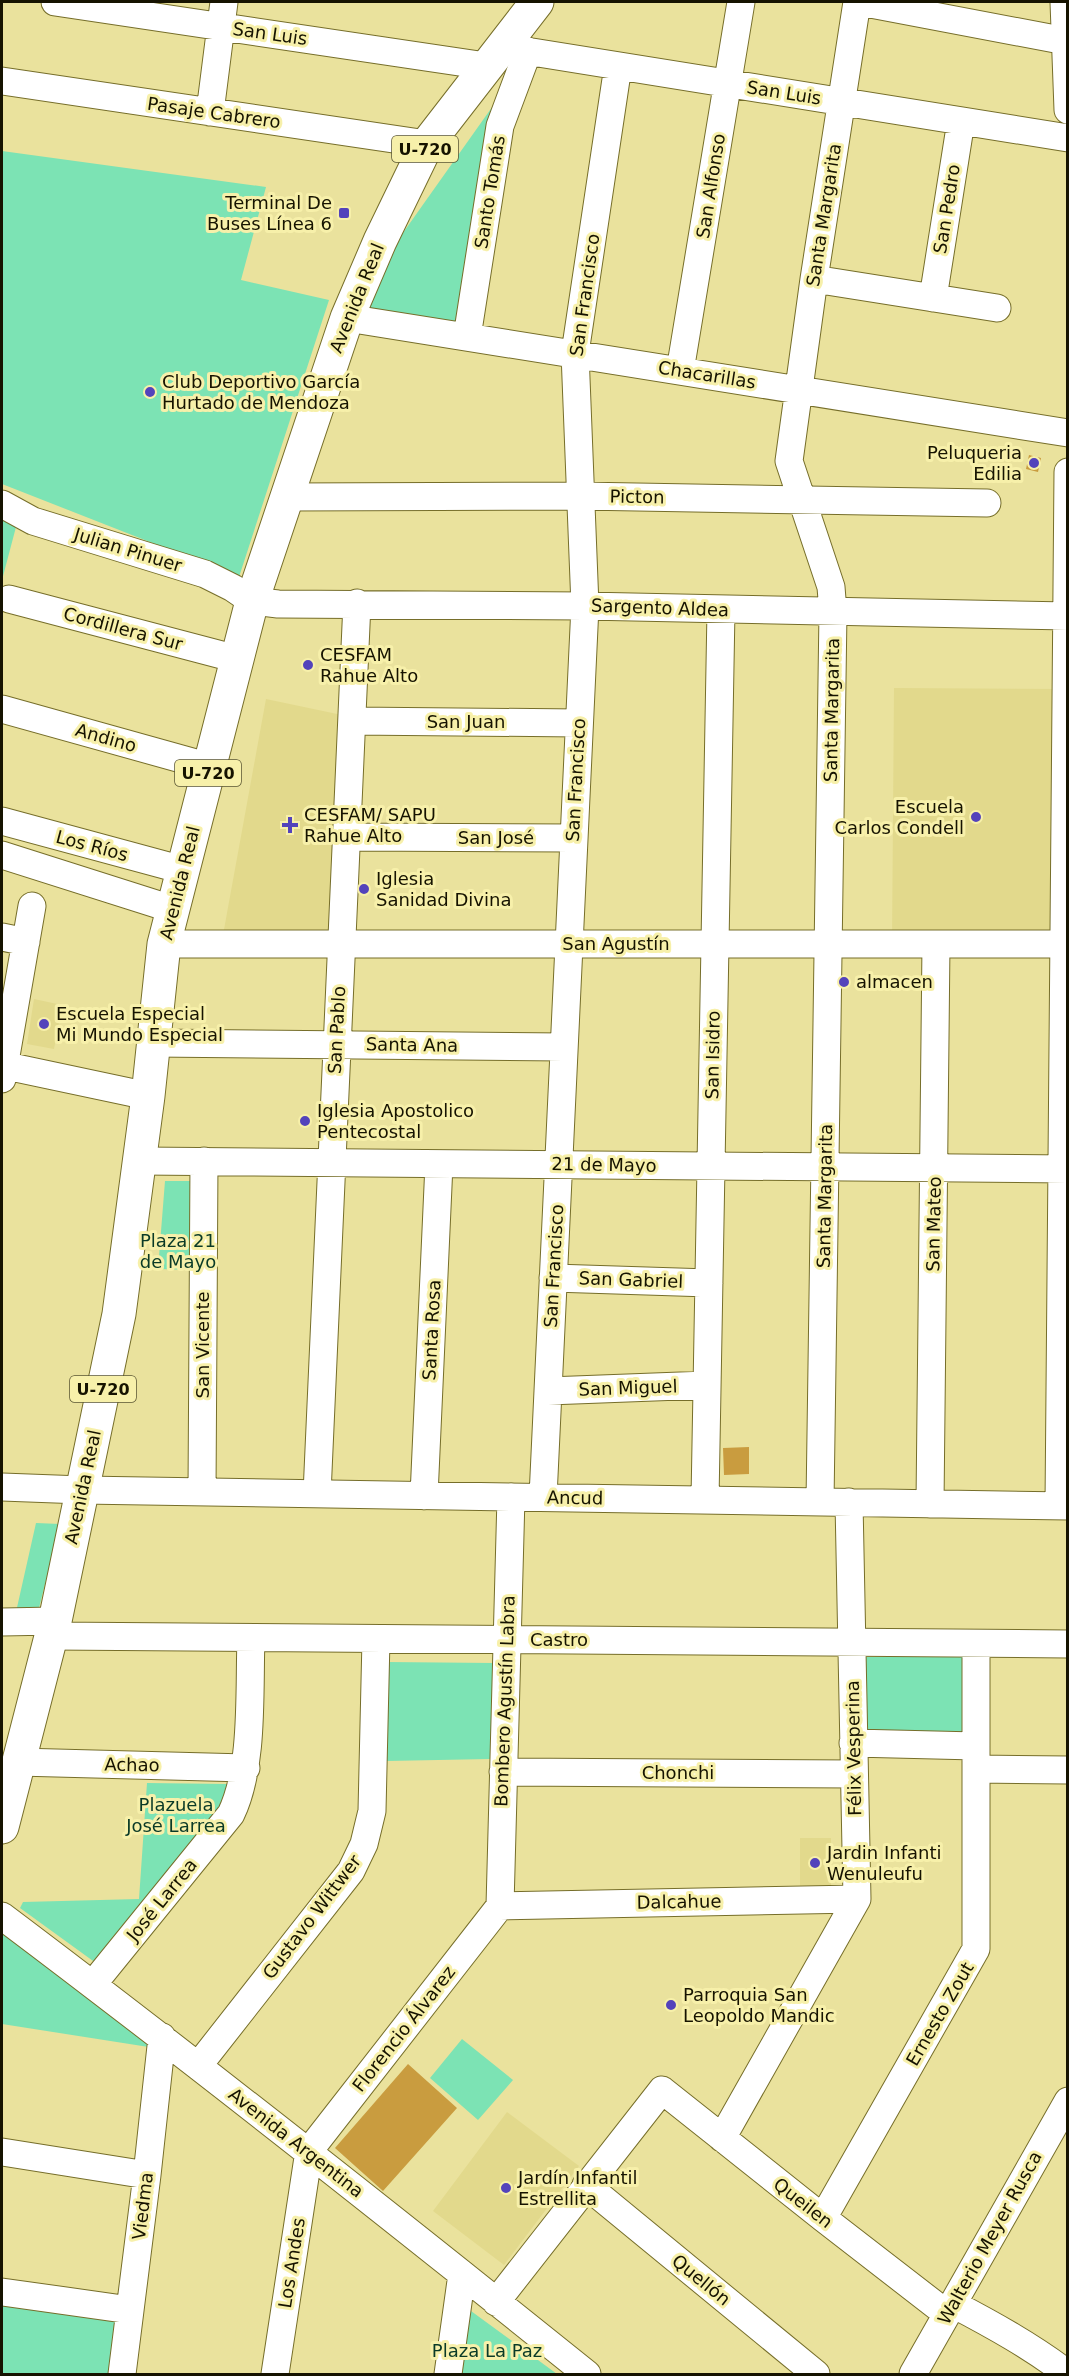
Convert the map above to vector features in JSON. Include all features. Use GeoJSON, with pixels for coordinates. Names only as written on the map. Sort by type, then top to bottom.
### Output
{"type":"FeatureCollection","features":[{"type":"Feature","properties":{"kind":"main road","name":"Avenida Real"},"geometry":{"type":"LineString","coordinates":[[2,1827],[53,1629],[119,1314],[148,1096],[164,944],[252,601],[347,318],[380,241],[427,144],[505,55],[537,2]]}},
{"type":"Feature","properties":{"kind":"street","name":"San Luis"},"geometry":{"type":"LineString","coordinates":[[55,2],[223,14],[505,55],[618,66],[1068,138]]}},
{"type":"Feature","properties":{"kind":"street","name":"San Alfonso"},"geometry":{"type":"LineString","coordinates":[[680,371],[741,2]]}},
{"type":"Feature","properties":{"kind":"street"},"geometry":{"type":"LineString","coordinates":[[858,2],[966,11],[1066,41]]}},
{"type":"Feature","properties":{"kind":"street","name":"Santa Margarita"},"geometry":{"type":"LineString","coordinates":[[820,1502],[833,612],[831,587],[789,461],[814,279],[858,2]]}},
{"type":"Feature","properties":{"kind":"street"},"geometry":{"type":"LineString","coordinates":[[1064,2],[1068,110]]}},
{"type":"Feature","properties":{"kind":"street"},"geometry":{"type":"LineString","coordinates":[[210,112],[223,14]]}},
{"type":"Feature","properties":{"kind":"street","name":"Santo Tomás"},"geometry":{"type":"LineString","coordinates":[[467,337],[500,126],[505,55]]}},
{"type":"Feature","properties":{"kind":"street","name":"San Francisco"},"geometry":{"type":"LineString","coordinates":[[543,1497],[585,606],[575,353],[618,66]]}},
{"type":"Feature","properties":{"kind":"street","name":"Pasaje Cabrero"},"geometry":{"type":"LineString","coordinates":[[2,81],[427,144]]}},
{"type":"Feature","properties":{"kind":"street","name":"San Pedro"},"geometry":{"type":"LineString","coordinates":[[933,298],[961,121]]}},
{"type":"Feature","properties":{"kind":"street"},"geometry":{"type":"LineString","coordinates":[[814,279],[997,308]]}},
{"type":"Feature","properties":{"kind":"street","name":"Chacarillas"},"geometry":{"type":"LineString","coordinates":[[347,318],[1068,433]]}},
{"type":"Feature","properties":{"kind":"street"},"geometry":{"type":"LineString","coordinates":[[1064,1506],[1068,472]]}},
{"type":"Feature","properties":{"kind":"street","name":"Picton"},"geometry":{"type":"LineString","coordinates":[[287,497],[580,496],[987,503]]}},
{"type":"Feature","properties":{"kind":"street","name":"Julian Pinuer"},"geometry":{"type":"LineString","coordinates":[[2,504],[33,521],[205,574],[233,588],[252,601]]}},
{"type":"Feature","properties":{"kind":"street","name":"Cordillera Sur"},"geometry":{"type":"LineString","coordinates":[[9,599],[237,659]]}},
{"type":"Feature","properties":{"kind":"street","name":"Sargento Aldea"},"geometry":{"type":"LineString","coordinates":[[252,601],[278,604],[585,606],[1067,616]]}},
{"type":"Feature","properties":{"kind":"street","name":"San Pablo"},"geometry":{"type":"LineString","coordinates":[[317,1494],[357,603]]}},
{"type":"Feature","properties":{"kind":"street","name":"San Isidro"},"geometry":{"type":"LineString","coordinates":[[705,1500],[721,610]]}},
{"type":"Feature","properties":{"kind":"street","name":"Andino"},"geometry":{"type":"LineString","coordinates":[[2,709],[210,767]]}},
{"type":"Feature","properties":{"kind":"street","name":"San Juan"},"geometry":{"type":"LineString","coordinates":[[353,721],[579,723]]}},
{"type":"Feature","properties":{"kind":"street","name":"Los Ríos"},"geometry":{"type":"LineString","coordinates":[[2,821],[183,870]]}},
{"type":"Feature","properties":{"kind":"street","name":"San José"},"geometry":{"type":"LineString","coordinates":[[346,837],[574,838]]}},
{"type":"Feature","properties":{"kind":"street"},"geometry":{"type":"LineString","coordinates":[[2,855],[172,909]]}},
{"type":"Feature","properties":{"kind":"street"},"geometry":{"type":"LineString","coordinates":[[32,906],[14,939],[2,1070],[148,1096]]}},
{"type":"Feature","properties":{"kind":"street","name":"San Agustín"},"geometry":{"type":"LineString","coordinates":[[164,944],[1066,944]]}},
{"type":"Feature","properties":{"kind":"street","name":"San Mateo"},"geometry":{"type":"LineString","coordinates":[[930,1504],[936,944]]}},
{"type":"Feature","properties":{"kind":"street","name":"Santa Ana"},"geometry":{"type":"LineString","coordinates":[[153,1043],[564,1047]]}},
{"type":"Feature","properties":{"kind":"street","name":"21 de Mayo"},"geometry":{"type":"LineString","coordinates":[[140,1161],[1065,1169]]}},
{"type":"Feature","properties":{"kind":"street","name":"San Vicente"},"geometry":{"type":"LineString","coordinates":[[202,1492],[204,1161]]}},
{"type":"Feature","properties":{"kind":"street","name":"Santa Rosa"},"geometry":{"type":"LineString","coordinates":[[424,1496],[440,1164]]}},
{"type":"Feature","properties":{"kind":"street","name":"San Gabriel"},"geometry":{"type":"LineString","coordinates":[[553,1278],[709,1283]]}},
{"type":"Feature","properties":{"kind":"street","name":"San Miguel"},"geometry":{"type":"LineString","coordinates":[[548,1391],[707,1385]]}},
{"type":"Feature","properties":{"kind":"street","name":"Ancud"},"geometry":{"type":"LineString","coordinates":[[2,1487],[1064,1506]]}},
{"type":"Feature","properties":{"kind":"street","name":"Bombero Agustín Labra"},"geometry":{"type":"LineString","coordinates":[[500,1906],[512,1497]]}},
{"type":"Feature","properties":{"kind":"street","name":"Félix Vesperina"},"geometry":{"type":"LineString","coordinates":[[849,1502],[857,1899]]}},
{"type":"Feature","properties":{"kind":"street","name":"Castro"},"geometry":{"type":"LineString","coordinates":[[2,1622],[53,1629],[251,1638],[1068,1644]]}},
{"type":"Feature","properties":{"kind":"street","name":"José Larrea"},"geometry":{"type":"LineString","coordinates":[[93,1984],[231,1814],[240,1793],[246,1768],[251,1638]]}},
{"type":"Feature","properties":{"kind":"street","name":"Gustavo Wittwer"},"geometry":{"type":"LineString","coordinates":[[198,2066],[351,1871],[364,1844],[372,1811],[376,1639]]}},
{"type":"Feature","properties":{"kind":"street","name":"Ernesto Zout"},"geometry":{"type":"LineString","coordinates":[[823,2218],[976,1949],[976,1644]]}},
{"type":"Feature","properties":{"kind":"street"},"geometry":{"type":"LineString","coordinates":[[853,1743],[1068,1770]]}},
{"type":"Feature","properties":{"kind":"street","name":"Achao"},"geometry":{"type":"LineString","coordinates":[[18,1762],[246,1768]]}},
{"type":"Feature","properties":{"kind":"street","name":"Chonchi"},"geometry":{"type":"LineString","coordinates":[[503,1772],[854,1774]]}},
{"type":"Feature","properties":{"kind":"street"},"geometry":{"type":"LineString","coordinates":[[722,2138],[857,1899]]}},
{"type":"Feature","properties":{"kind":"street","name":"Dalcahue"},"geometry":{"type":"LineString","coordinates":[[500,1906],[857,1899]]}},
{"type":"Feature","properties":{"kind":"street","name":"Florencio Álvarez"},"geometry":{"type":"LineString","coordinates":[[309,2151],[500,1906]]}},
{"type":"Feature","properties":{"kind":"street","name":"Avenida Argentina"},"geometry":{"type":"LineString","coordinates":[[2,1916],[309,2151],[587,2374]]}},
{"type":"Feature","properties":{"kind":"street","name":"Viedma"},"geometry":{"type":"LineString","coordinates":[[122,2374],[162,2037]]}},
{"type":"Feature","properties":{"kind":"street","name":"Queilen"},"geometry":{"type":"LineString","coordinates":[[586,2185],[662,2090],[823,2218],[950,2309],[1010,2334],[1068,2374]]}},
{"type":"Feature","properties":{"kind":"street","name":"Walterio Meyer Rusca"},"geometry":{"type":"LineString","coordinates":[[913,2374],[1068,2101]]}},
{"type":"Feature","properties":{"kind":"street","name":"Los Andes"},"geometry":{"type":"LineString","coordinates":[[275,2374],[309,2151]]}},
{"type":"Feature","properties":{"kind":"street"},"geometry":{"type":"LineString","coordinates":[[2,2152],[147,2175]]}},
{"type":"Feature","properties":{"kind":"street"},"geometry":{"type":"LineString","coordinates":[[496,2302],[586,2185]]}},
{"type":"Feature","properties":{"kind":"street","name":"Quellón"},"geometry":{"type":"LineString","coordinates":[[586,2185],[816,2374]]}},
{"type":"Feature","properties":{"kind":"street"},"geometry":{"type":"LineString","coordinates":[[448,2374],[462,2274]]}},
{"type":"Feature","properties":{"kind":"street"},"geometry":{"type":"LineString","coordinates":[[2,2292],[130,2310]]}},
{"type":"Feature","properties":{"kind":"shaded area","name":"Escuela Carlos Condell"},"geometry":{"type":"Polygon","coordinates":[[[894,688],[1060,689],[1058,947],[892,946],[894,688]]]}},
{"type":"Feature","properties":{"kind":"shaded area","name":"CESFAM/ SAPU Rahue Alto"},"geometry":{"type":"Polygon","coordinates":[[[266,699],[342,715],[331,934],[223,935],[266,699]]]}},
{"type":"Feature","properties":{"kind":"shaded area","name":"Escuela Especial Mi Mundo Especial"},"geometry":{"type":"Polygon","coordinates":[[[34,999],[62,1005],[54,1049],[27,1044],[34,999]]]}},
{"type":"Feature","properties":{"kind":"shaded area","name":"Jardin Infanti Wenuleufu"},"geometry":{"type":"Polygon","coordinates":[[[800,1838],[831,1838],[831,1888],[800,1888],[800,1838]]]}},
{"type":"Feature","properties":{"kind":"shaded area","name":"Jardín Infantil Estrellita"},"geometry":{"type":"Polygon","coordinates":[[[507,2112],[579,2166],[504,2265],[433,2211],[507,2112]]]}},
{"type":"Feature","properties":{"kind":"green space"},"geometry":{"type":"Polygon","coordinates":[[[495,103],[463,334],[364,318],[388,254],[495,103]]]}},
{"type":"Feature","properties":{"kind":"green space","name":"Club Deportivo García Hurtado de Mendoza"},"geometry":{"type":"Polygon","coordinates":[[[2,151],[266,187],[241,280],[329,300],[239,577],[2,484],[2,151]]]}},
{"type":"Feature","properties":{"kind":"green space"},"geometry":{"type":"Polygon","coordinates":[[[2,519],[16,527],[2,580],[2,519]]]}},
{"type":"Feature","properties":{"kind":"green space","name":"Plaza 21 de Mayo"},"geometry":{"type":"Polygon","coordinates":[[[165,1181],[194,1181],[197,1270],[158,1269],[165,1181]]]}},
{"type":"Feature","properties":{"kind":"green space"},"geometry":{"type":"Polygon","coordinates":[[[36,1523],[60,1524],[38,1612],[16,1612],[36,1523]]]}},
{"type":"Feature","properties":{"kind":"green space"},"geometry":{"type":"Polygon","coordinates":[[[862,1657],[967,1657],[967,1736],[862,1736],[862,1657]]]}},
{"type":"Feature","properties":{"kind":"green space"},"geometry":{"type":"Polygon","coordinates":[[[386,1662],[494,1663],[490,1759],[386,1761],[386,1662]]]}},
{"type":"Feature","properties":{"kind":"green space","name":"Plazuela José Larrea"},"geometry":{"type":"Polygon","coordinates":[[[147,1783],[227,1784],[223,1806],[100,1966],[20,1908],[23,1902],[139,1899],[147,1783]]]}},
{"type":"Feature","properties":{"kind":"green space"},"geometry":{"type":"Polygon","coordinates":[[[2,1926],[155,2048],[2,2024],[2,1926]]]}},
{"type":"Feature","properties":{"kind":"green space"},"geometry":{"type":"Polygon","coordinates":[[[462,2039],[513,2080],[478,2120],[430,2078],[462,2039]]]}},
{"type":"Feature","properties":{"kind":"green space"},"geometry":{"type":"Polygon","coordinates":[[[2,2302],[120,2319],[113,2374],[2,2374],[2,2302]]]}},
{"type":"Feature","properties":{"kind":"green space","name":"Plaza La Paz"},"geometry":{"type":"Polygon","coordinates":[[[471,2311],[557,2374],[458,2374],[471,2311]]]}},
{"type":"Feature","properties":{"kind":"building","name":"Peluqueria Edilia"},"geometry":{"type":"Polygon","coordinates":[[[1029,455],[1041,458],[1038,472],[1026,469],[1029,455]]]}},
{"type":"Feature","properties":{"kind":"building"},"geometry":{"type":"Polygon","coordinates":[[[749,1447],[749,1474],[724,1475],[723,1448],[749,1447]]]}},
{"type":"Feature","properties":{"kind":"building"},"geometry":{"type":"Polygon","coordinates":[[[408,2064],[457,2108],[383,2191],[335,2148],[408,2064]]]}},
{"type":"Feature","properties":{"kind":"place","name":"Terminal De Buses Línea 6"},"geometry":{"type":"Point","coordinates":[344,213]}},
{"type":"Feature","properties":{"kind":"place","name":"Club Deportivo García Hurtado de Mendoza"},"geometry":{"type":"Point","coordinates":[150,392]}},
{"type":"Feature","properties":{"kind":"place","name":"Peluqueria Edilia"},"geometry":{"type":"Point","coordinates":[1034,463]}},
{"type":"Feature","properties":{"kind":"place","name":"CESFAM Rahue Alto"},"geometry":{"type":"Point","coordinates":[308,665]}},
{"type":"Feature","properties":{"kind":"place","name":"Escuela Carlos Condell"},"geometry":{"type":"Point","coordinates":[976,817]}},
{"type":"Feature","properties":{"kind":"place","name":"CESFAM/ SAPU Rahue Alto"},"geometry":{"type":"Point","coordinates":[290,825]}},
{"type":"Feature","properties":{"kind":"place","name":"Iglesia Sanidad Divina"},"geometry":{"type":"Point","coordinates":[364,889]}},
{"type":"Feature","properties":{"kind":"place","name":"almacen"},"geometry":{"type":"Point","coordinates":[844,982]}},
{"type":"Feature","properties":{"kind":"place","name":"Escuela Especial Mi Mundo Especial"},"geometry":{"type":"Point","coordinates":[44,1024]}},
{"type":"Feature","properties":{"kind":"place","name":"Iglesia Apostolico Pentecostal"},"geometry":{"type":"Point","coordinates":[305,1121]}},
{"type":"Feature","properties":{"kind":"place","name":"Jardin Infanti Wenuleufu"},"geometry":{"type":"Point","coordinates":[815,1863]}},
{"type":"Feature","properties":{"kind":"place","name":"Parroquia San Leopoldo Mandic"},"geometry":{"type":"Point","coordinates":[671,2005]}},
{"type":"Feature","properties":{"kind":"place","name":"Jardín Infantil Estrellita"},"geometry":{"type":"Point","coordinates":[506,2188]}}]}
